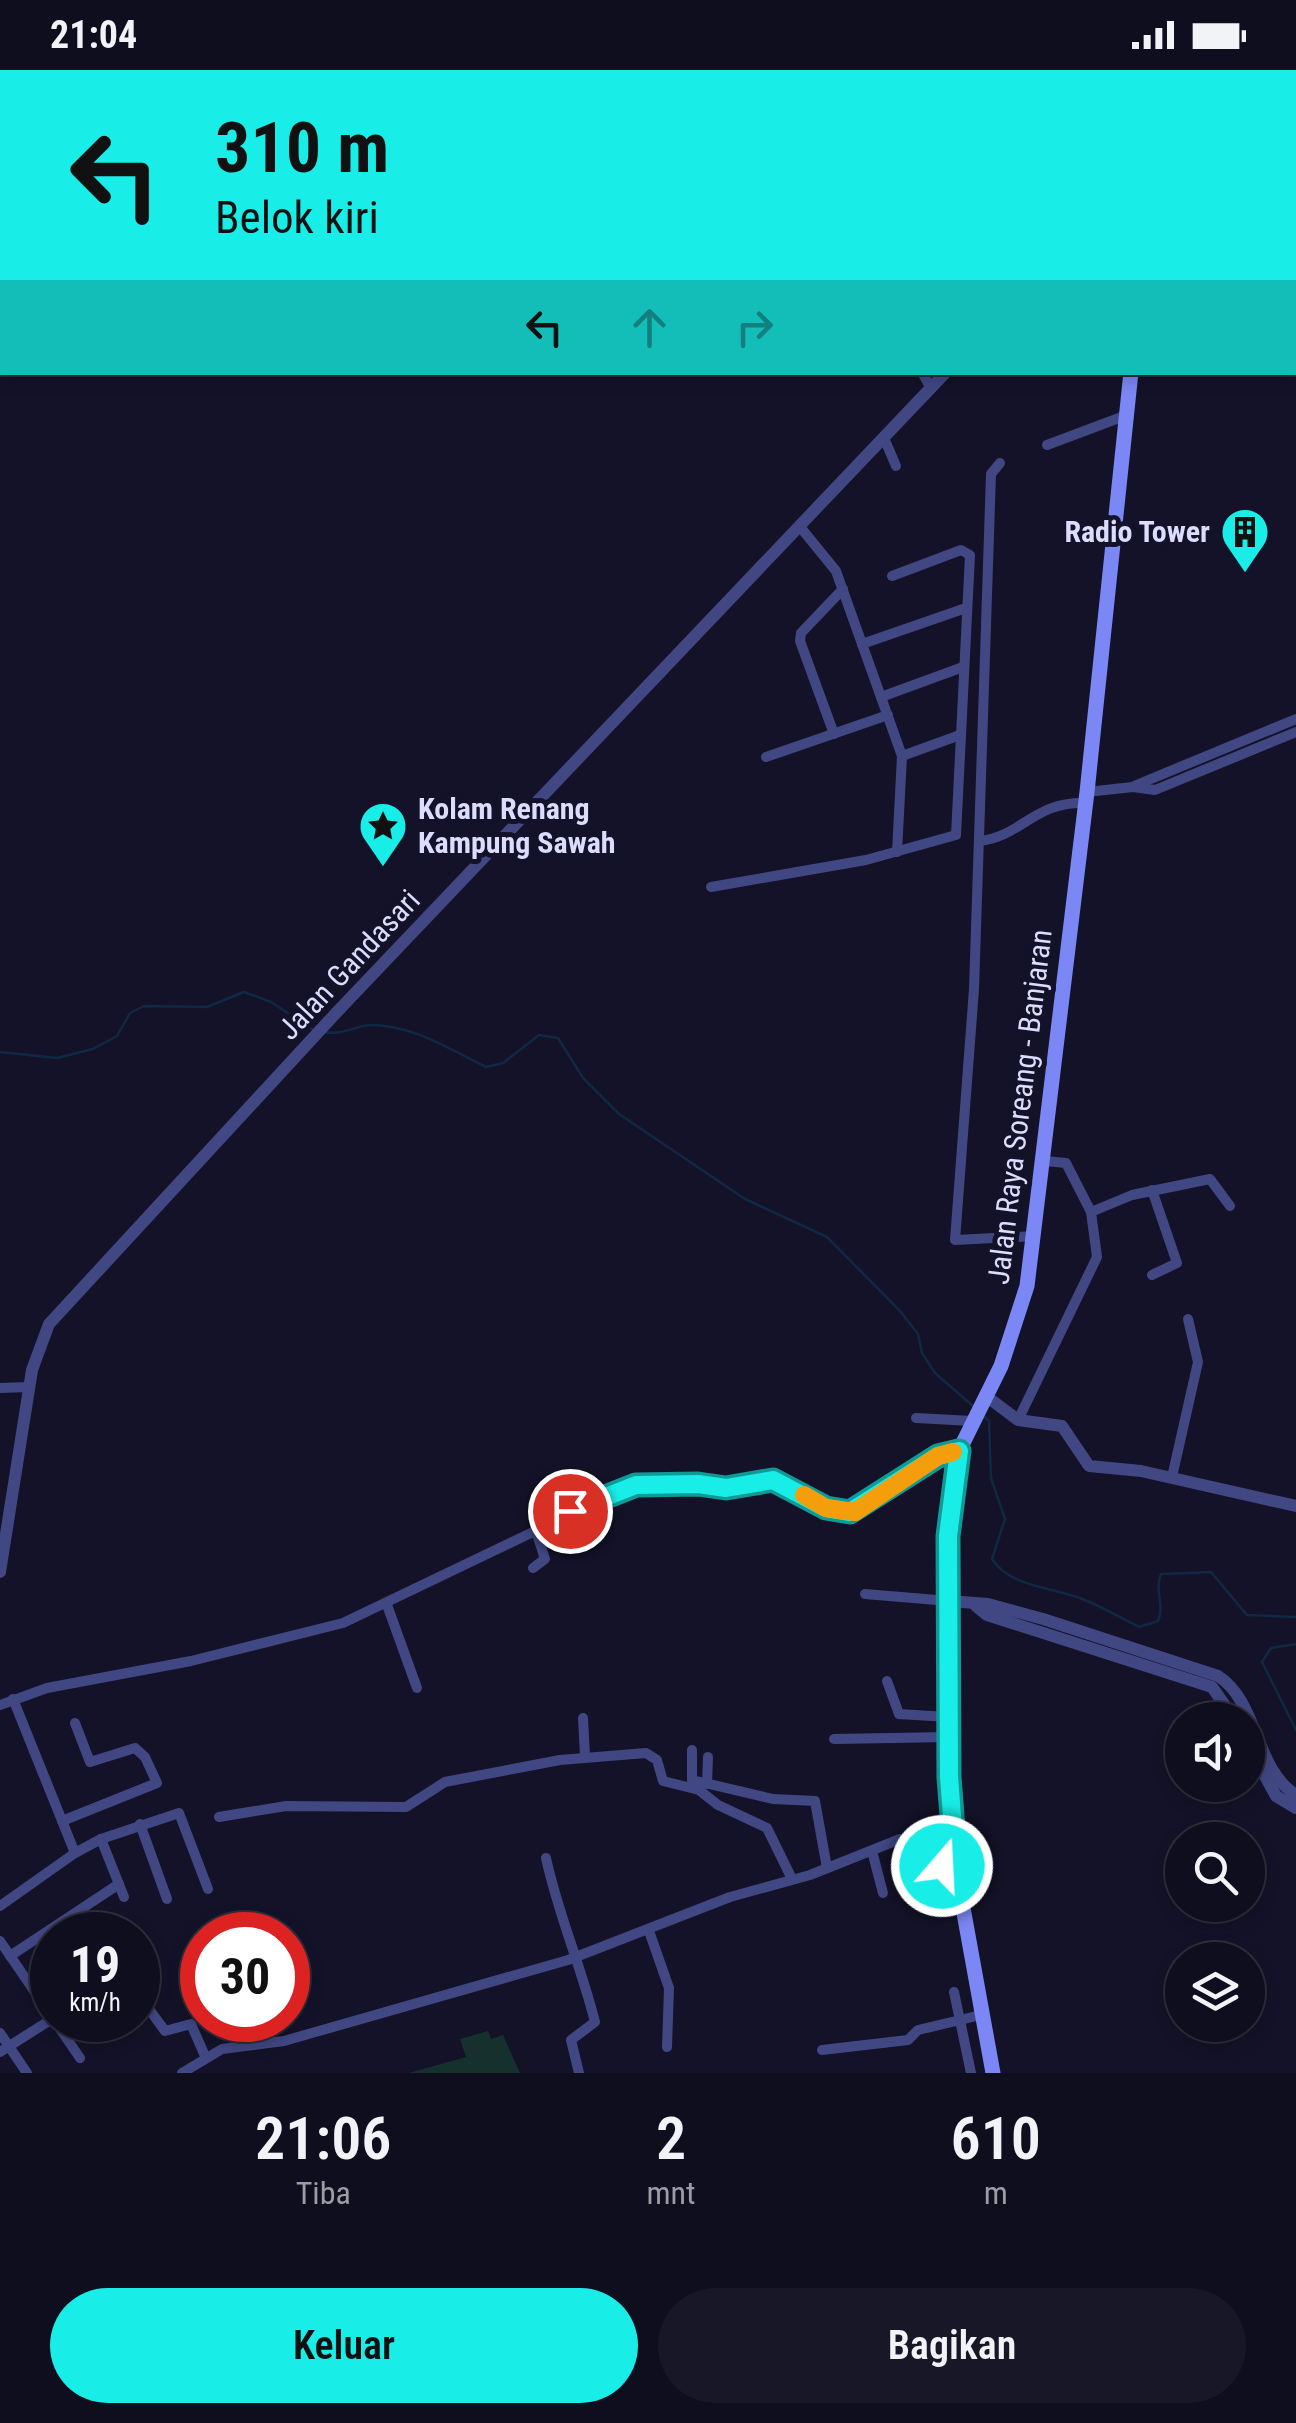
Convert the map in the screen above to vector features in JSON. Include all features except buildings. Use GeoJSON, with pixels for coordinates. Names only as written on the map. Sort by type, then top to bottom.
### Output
{"type":"FeatureCollection","features":[{"type":"Feature","properties":{"kind":"main road","name":"Jalan Raya Soreang - Banjaran"},"geometry":{"type":"LineString","coordinates":[[993,2073],[956,1868],[948,1736],[949,1507],[959,1451],[1017,1324],[1035,1236],[1132,375]]}},
{"type":"Feature","properties":{"kind":"street"},"geometry":{"type":"LineString","coordinates":[[923,375],[930,389]]}},
{"type":"Feature","properties":{"kind":"street","name":"Jalan Gandasari"},"geometry":{"type":"LineString","coordinates":[[0,1572],[28,1387],[50,1324],[336,1014],[943,375]]}},
{"type":"Feature","properties":{"kind":"street"},"geometry":{"type":"LineString","coordinates":[[1047,445],[1127,416]]}},
{"type":"Feature","properties":{"kind":"street"},"geometry":{"type":"LineString","coordinates":[[884,438],[896,466]]}},
{"type":"Feature","properties":{"kind":"street"},"geometry":{"type":"LineString","coordinates":[[1000,462],[991,474],[968,1109],[955,1240],[1035,1236]]}},
{"type":"Feature","properties":{"kind":"street"},"geometry":{"type":"LineString","coordinates":[[801,528],[826,554],[842,589],[902,756],[897,852]]}},
{"type":"Feature","properties":{"kind":"street"},"geometry":{"type":"LineString","coordinates":[[711,888],[897,852],[956,835],[970,555],[967,550],[892,576]]}},
{"type":"Feature","properties":{"kind":"street"},"geometry":{"type":"LineString","coordinates":[[834,734],[800,641],[801,633],[842,589]]}},
{"type":"Feature","properties":{"kind":"street"},"geometry":{"type":"LineString","coordinates":[[862,644],[966,608]]}},
{"type":"Feature","properties":{"kind":"street"},"geometry":{"type":"LineString","coordinates":[[881,697],[964,667]]}},
{"type":"Feature","properties":{"kind":"street"},"geometry":{"type":"LineString","coordinates":[[766,758],[888,715]]}},
{"type":"Feature","properties":{"kind":"street"},"geometry":{"type":"LineString","coordinates":[[978,842],[1007,835],[1030,815],[1060,804],[1134,786],[1155,790],[1296,719]]}},
{"type":"Feature","properties":{"kind":"street"},"geometry":{"type":"LineString","coordinates":[[1245,746],[1296,732]]}},
{"type":"Feature","properties":{"kind":"street"},"geometry":{"type":"LineString","coordinates":[[902,756],[960,736]]}},
{"type":"Feature","properties":{"kind":"street"},"geometry":{"type":"LineString","coordinates":[[1018,1420],[1096,1257],[1092,1212],[1066,1163],[1045,1161]]}},
{"type":"Feature","properties":{"kind":"street"},"geometry":{"type":"LineString","coordinates":[[1092,1212],[1152,1190],[1213,1179],[1230,1206]]}},
{"type":"Feature","properties":{"kind":"street"},"geometry":{"type":"LineString","coordinates":[[1152,1190],[1177,1263],[1152,1275]]}},
{"type":"Feature","properties":{"kind":"street"},"geometry":{"type":"LineString","coordinates":[[1172,1478],[1198,1362],[1188,1319]]}},
{"type":"Feature","properties":{"kind":"street"},"geometry":{"type":"LineString","coordinates":[[0,1388],[28,1387]]}},
{"type":"Feature","properties":{"kind":"street"},"geometry":{"type":"LineString","coordinates":[[984,1400],[1018,1420],[1062,1426],[1089,1466],[1224,1487],[1296,1506]]}},
{"type":"Feature","properties":{"kind":"street"},"geometry":{"type":"LineString","coordinates":[[916,1418],[973,1420]]}},
{"type":"Feature","properties":{"kind":"street"},"geometry":{"type":"LineString","coordinates":[[0,1705],[331,1627],[386,1605],[535,1528],[627,1487],[668,1482],[726,1488],[773,1480],[826,1508],[850,1512],[919,1468],[959,1451]]}},
{"type":"Feature","properties":{"kind":"street"},"geometry":{"type":"LineString","coordinates":[[534,1568],[545,1559],[535,1528]]}},
{"type":"Feature","properties":{"kind":"street"},"geometry":{"type":"LineString","coordinates":[[865,1594],[988,1604],[1227,1681],[1281,1782],[1296,1795]]}},
{"type":"Feature","properties":{"kind":"street"},"geometry":{"type":"LineString","coordinates":[[386,1605],[416,1688]]}},
{"type":"Feature","properties":{"kind":"street"},"geometry":{"type":"LineString","coordinates":[[1178,1667],[1218,1690],[1225,1702]]}},
{"type":"Feature","properties":{"kind":"street"},"geometry":{"type":"LineString","coordinates":[[887,1680],[899,1714],[948,1717]]}},
{"type":"Feature","properties":{"kind":"street"},"geometry":{"type":"LineString","coordinates":[[13,1699],[75,1853]]}},
{"type":"Feature","properties":{"kind":"street"},"geometry":{"type":"LineString","coordinates":[[583,1718],[584,1756]]}},
{"type":"Feature","properties":{"kind":"street"},"geometry":{"type":"LineString","coordinates":[[62,1820],[157,1784],[145,1757],[135,1748],[90,1762],[74,1724]]}},
{"type":"Feature","properties":{"kind":"street"},"geometry":{"type":"LineString","coordinates":[[834,1739],[948,1736]]}},
{"type":"Feature","properties":{"kind":"street"},"geometry":{"type":"LineString","coordinates":[[692,1750],[691,1779],[782,1801],[813,1800],[827,1868]]}},
{"type":"Feature","properties":{"kind":"street"},"geometry":{"type":"LineString","coordinates":[[219,1817],[286,1806],[406,1807],[446,1782],[584,1756],[654,1756],[663,1781],[699,1790],[718,1805],[766,1828],[792,1879]]}},
{"type":"Feature","properties":{"kind":"street"},"geometry":{"type":"LineString","coordinates":[[706,1784],[708,1756]]}},
{"type":"Feature","properties":{"kind":"street"},"geometry":{"type":"LineString","coordinates":[[1265,1776],[1276,1796],[1296,1808]]}},
{"type":"Feature","properties":{"kind":"street"},"geometry":{"type":"LineString","coordinates":[[0,1906],[101,1839],[179,1813],[208,1890]]}},
{"type":"Feature","properties":{"kind":"street"},"geometry":{"type":"LineString","coordinates":[[140,1824],[166,1899]]}},
{"type":"Feature","properties":{"kind":"street"},"geometry":{"type":"LineString","coordinates":[[101,1839],[124,1897]]}},
{"type":"Feature","properties":{"kind":"street"},"geometry":{"type":"LineString","coordinates":[[182,2073],[205,2056],[227,2048],[284,2040],[579,1956],[730,1897],[827,1868],[900,1839],[926,1842],[942,1866],[956,1868]]}},
{"type":"Feature","properties":{"kind":"street"},"geometry":{"type":"LineString","coordinates":[[872,1850],[882,1893]]}},
{"type":"Feature","properties":{"kind":"street"},"geometry":{"type":"LineString","coordinates":[[546,1858],[560,1913],[579,1956],[595,2022],[570,2042],[579,2073]]}},
{"type":"Feature","properties":{"kind":"street"},"geometry":{"type":"LineString","coordinates":[[10,1956],[119,1884]]}},
{"type":"Feature","properties":{"kind":"street"},"geometry":{"type":"LineString","coordinates":[[649,1931],[668,1988],[666,2047]]}},
{"type":"Feature","properties":{"kind":"street"},"geometry":{"type":"LineString","coordinates":[[0,1941],[30,1986]]}},
{"type":"Feature","properties":{"kind":"street"},"geometry":{"type":"LineString","coordinates":[[954,1992],[971,2073]]}},
{"type":"Feature","properties":{"kind":"street"},"geometry":{"type":"LineString","coordinates":[[822,2050],[908,2040],[918,2030],[981,2016]]}},
{"type":"Feature","properties":{"kind":"street"},"geometry":{"type":"LineString","coordinates":[[160,2024],[165,2031],[191,2024],[205,2056]]}},
{"type":"Feature","properties":{"kind":"street"},"geometry":{"type":"LineString","coordinates":[[0,2033],[4,2050],[27,2073]]}},
{"type":"Feature","properties":{"kind":"street"},"geometry":{"type":"LineString","coordinates":[[4,2050],[30,2034]]}},
{"type":"Feature","properties":{"kind":"street"},"geometry":{"type":"LineString","coordinates":[[68,2042],[80,2058]]}},
{"type":"Feature","properties":{"kind":"green space"},"geometry":{"type":"Polygon","coordinates":[[[488,2031],[491,2039],[503,2035],[520,2073],[409,2073],[466,2057],[460,2039],[488,2031]]]}},
{"type":"Feature","properties":{"kind":"waterway"},"geometry":{"type":"LineString","coordinates":[[0,1052],[57,1058],[93,1049],[117,1036],[130,1013],[144,1006],[207,1007],[244,992],[271,1002],[312,1029]]}},
{"type":"Feature","properties":{"kind":"waterway"},"geometry":{"type":"LineString","coordinates":[[325,1032],[372,1025],[403,1029],[486,1067],[503,1063],[539,1035],[558,1038],[583,1078],[619,1114],[745,1199],[827,1237],[900,1311],[918,1334],[922,1353],[935,1373],[973,1406]]}},
{"type":"Feature","properties":{"kind":"waterway"},"geometry":{"type":"LineString","coordinates":[[983,1415],[989,1421],[991,1478],[1005,1519],[992,1559],[1009,1575],[1080,1598],[1139,1627],[1158,1621],[1161,1574],[1211,1572],[1247,1615],[1296,1617]]}},
{"type":"Feature","properties":{"kind":"waterway"},"geometry":{"type":"LineString","coordinates":[[1296,1644],[1271,1648],[1262,1662],[1296,1730]]}},
{"type":"Feature","properties":{"kind":"slow traffic"},"geometry":{"type":"LineString","coordinates":[[804,1495],[826,1508],[855,1512],[938,1456],[953,1452]]}},
{"type":"Feature","properties":{"kind":"place","name":"Radio Tower"},"geometry":{"type":"Point","coordinates":[1245,574]}},
{"type":"Feature","properties":{"kind":"place","name":"Kolam Renang Kampung Sawah"},"geometry":{"type":"Point","coordinates":[383,868]}},
{"type":"Feature","properties":{"kind":"route"},"geometry":{"type":"LineString","coordinates":[[570,1511],[636,1485],[668,1482],[726,1488],[773,1480],[826,1508],[855,1512],[938,1456],[959,1451],[948,1536],[949,1777],[956,1868],[942,1866]]}}]}
